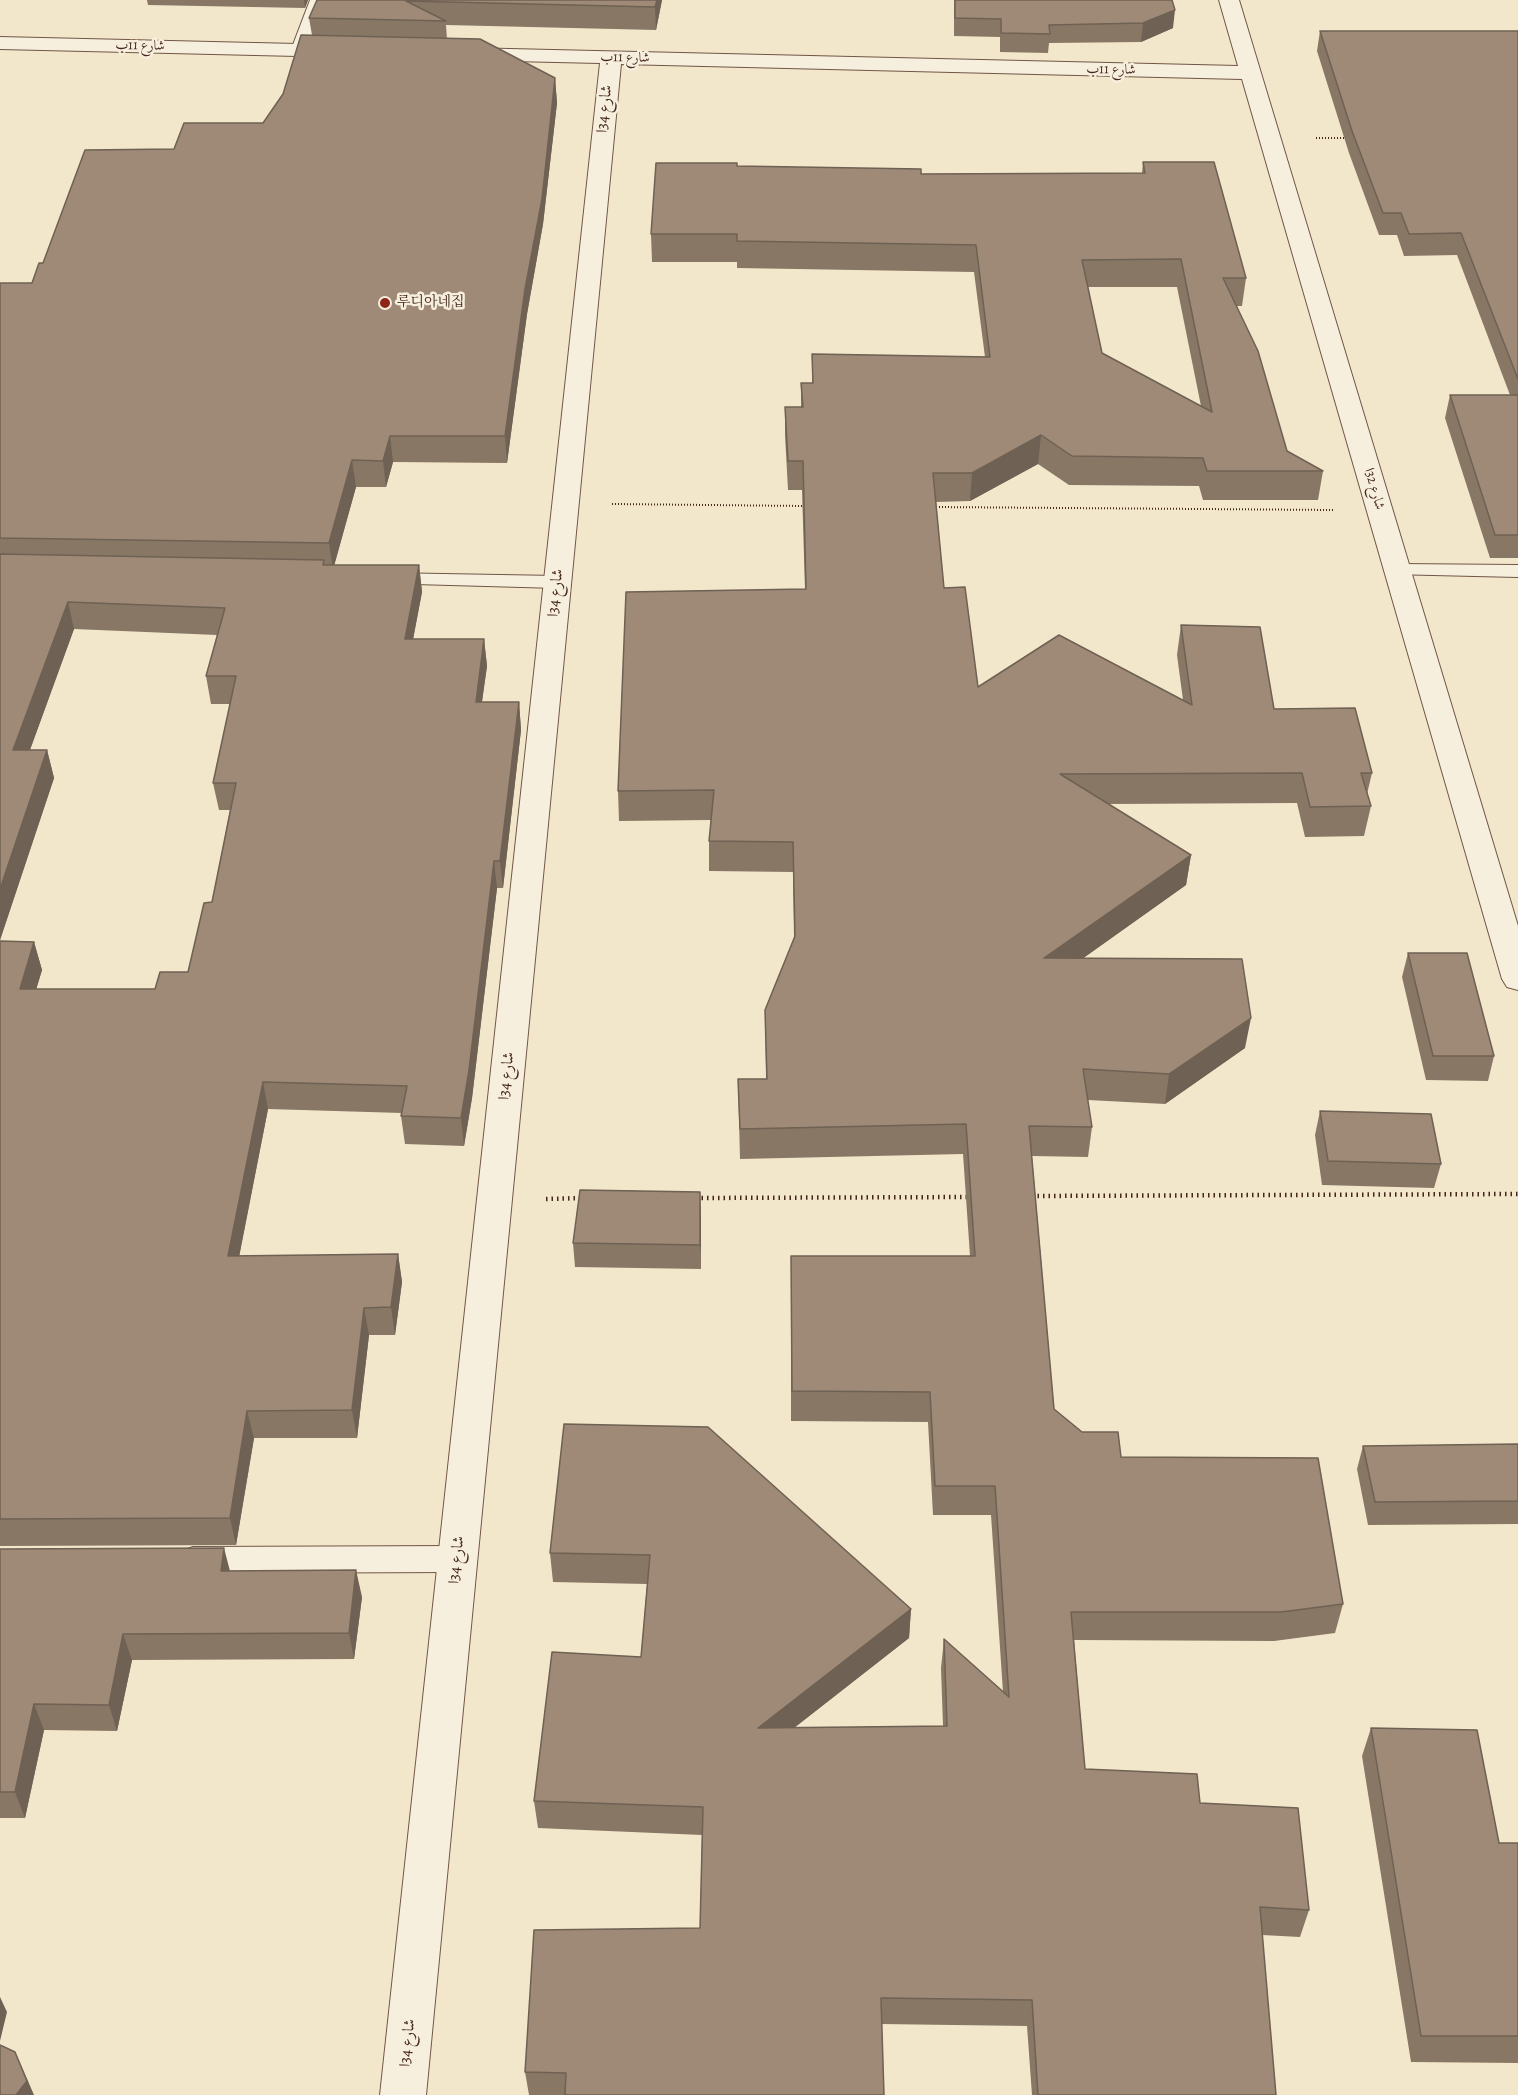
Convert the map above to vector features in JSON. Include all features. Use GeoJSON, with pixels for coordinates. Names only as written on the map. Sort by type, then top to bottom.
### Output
{"type":"FeatureCollection","features":[{"type":"Feature","properties":{"kind":"street","name":"شارع 32ا"},"geometry":{"type":"LineString","coordinates":[[1229,0],[1518,979]]}},
{"type":"Feature","properties":{"kind":"street","name":"شارع 11ب"},"geometry":{"type":"LineString","coordinates":[[6,43],[359,51]]}},
{"type":"Feature","properties":{"kind":"street"},"geometry":{"type":"LineString","coordinates":[[0,66],[6,43]]}},
{"type":"Feature","properties":{"kind":"street","name":"شارع 11ب"},"geometry":{"type":"LineString","coordinates":[[443,54],[1251,73]]}},
{"type":"Feature","properties":{"kind":"street","name":"شارع 34ا"},"geometry":{"type":"LineString","coordinates":[[403,2095],[611,58]]}},
{"type":"Feature","properties":{"kind":"lane"},"geometry":{"type":"LineString","coordinates":[[299,50],[318,0]]}},
{"type":"Feature","properties":{"kind":"lane"},"geometry":{"type":"LineString","coordinates":[[1397,570],[1518,571]]}},
{"type":"Feature","properties":{"kind":"lane"},"geometry":{"type":"LineString","coordinates":[[368,579],[557,582]]}},
{"type":"Feature","properties":{"kind":"lane"},"geometry":{"type":"LineString","coordinates":[[164,1560],[457,1559]]}},
{"type":"Feature","properties":{"kind":"path"},"geometry":{"type":"LineString","coordinates":[[1270,138],[1353,138]]}},
{"type":"Feature","properties":{"kind":"path"},"geometry":{"type":"LineString","coordinates":[[566,504],[805,506]]}},
{"type":"Feature","properties":{"kind":"path"},"geometry":{"type":"LineString","coordinates":[[925,507],[1380,510]]}},
{"type":"Feature","properties":{"kind":"path"},"geometry":{"type":"LineString","coordinates":[[1030,1196],[1518,1194]]}},
{"type":"Feature","properties":{"kind":"path"},"geometry":{"type":"LineString","coordinates":[[684,1198],[982,1197]]}},
{"type":"Feature","properties":{"kind":"path"},"geometry":{"type":"LineString","coordinates":[[494,1199],[589,1198]]}},
{"type":"Feature","properties":{"kind":"building"},"geometry":{"type":"Polygon","coordinates":[[[317,0],[657,0],[655,7],[406,1],[446,21],[309,18],[317,0]]]}},
{"type":"Feature","properties":{"kind":"building"},"geometry":{"type":"Polygon","coordinates":[[[955,0],[1172,0],[1175,10],[1143,23],[1049,25],[1050,34],[1001,33],[1001,19],[955,18],[955,0]]]}},
{"type":"Feature","properties":{"kind":"building"},"geometry":{"type":"Polygon","coordinates":[[[1320,31],[1518,31],[1518,379],[1461,233],[1409,234],[1401,213],[1383,213],[1352,131],[1320,31]]]}},
{"type":"Feature","properties":{"kind":"building"},"geometry":{"type":"Polygon","coordinates":[[[301,35],[480,39],[555,78],[542,199],[525,289],[505,436],[390,436],[383,461],[352,460],[329,543],[0,538],[0,283],[32,283],[39,263],[43,263],[85,150],[174,149],[184,123],[263,123],[283,94],[301,35]]]}},
{"type":"Feature","properties":{"kind":"building"},"geometry":{"type":"Polygon","coordinates":[[[1143,162],[1214,162],[1246,278],[1223,278],[1258,351],[1287,451],[1323,471],[1207,471],[1203,458],[1072,456],[1041,435],[972,473],[933,473],[944,588],[965,587],[978,687],[1059,635],[1192,705],[1181,625],[1260,627],[1274,709],[1355,708],[1372,773],[1361,773],[1371,806],[1310,807],[1302,773],[1060,774],[1191,855],[1044,958],[1242,959],[1251,1018],[1169,1074],[1083,1069],[1092,1127],[1029,1126],[1054,1409],[1082,1432],[1118,1432],[1121,1457],[1318,1458],[1343,1604],[1281,1612],[1071,1612],[1085,1769],[1197,1774],[1200,1803],[1298,1808],[1309,1910],[1260,1907],[1276,2095],[1038,2095],[1032,2000],[881,1998],[884,2095],[565,2095],[566,2073],[525,2072],[534,1930],[700,1928],[703,1807],[534,1801],[552,1652],[641,1657],[650,1555],[550,1553],[564,1424],[708,1427],[911,1609],[758,1728],[947,1726],[944,1639],[1009,1697],[995,1486],[935,1486],[930,1392],[792,1391],[791,1256],[975,1256],[966,1124],[740,1129],[738,1079],[767,1079],[765,1010],[795,936],[793,842],[709,841],[714,790],[618,791],[626,592],[806,589],[803,461],[788,461],[785,407],[803,407],[801,383],[813,383],[812,354],[990,357],[976,245],[737,241],[737,234],[651,234],[656,163],[737,163],[737,166],[921,169],[921,174],[1145,173],[1143,162]],[[1181,259],[1082,260],[1102,353],[1212,412],[1181,259]]]}},
{"type":"Feature","properties":{"kind":"building"},"geometry":{"type":"Polygon","coordinates":[[[1450,395],[1518,395],[1518,535],[1495,535],[1450,395]]]}},
{"type":"Feature","properties":{"kind":"building"},"geometry":{"type":"Polygon","coordinates":[[[0,554],[324,560],[323,565],[419,565],[405,639],[484,639],[476,702],[519,702],[500,861],[494,861],[469,1070],[461,1118],[401,1116],[407,1086],[263,1082],[228,1256],[398,1254],[391,1307],[364,1308],[352,1410],[247,1411],[230,1518],[0,1519],[0,941],[34,942],[20,989],[155,989],[160,972],[188,972],[204,903],[212,902],[236,783],[213,783],[236,676],[206,676],[225,608],[68,602],[13,750],[47,750],[0,889],[0,554]]]}},
{"type":"Feature","properties":{"kind":"building"},"geometry":{"type":"Polygon","coordinates":[[[1408,953],[1467,953],[1494,1056],[1433,1056],[1408,953]]]}},
{"type":"Feature","properties":{"kind":"building"},"geometry":{"type":"Polygon","coordinates":[[[1320,1111],[1431,1114],[1441,1164],[1328,1161],[1320,1111]]]}},
{"type":"Feature","properties":{"kind":"building"},"geometry":{"type":"Polygon","coordinates":[[[580,1190],[700,1192],[700,1245],[573,1243],[580,1190]]]}},
{"type":"Feature","properties":{"kind":"building"},"geometry":{"type":"Polygon","coordinates":[[[1518,1444],[1518,1501],[1375,1502],[1363,1446],[1518,1444]]]}},
{"type":"Feature","properties":{"kind":"building"},"geometry":{"type":"Polygon","coordinates":[[[224,1548],[221,1571],[356,1570],[349,1633],[123,1634],[109,1705],[34,1704],[15,1792],[0,1792],[0,1549],[224,1548]]]}},
{"type":"Feature","properties":{"kind":"building"},"geometry":{"type":"Polygon","coordinates":[[[1371,1728],[1477,1730],[1499,1843],[1518,1843],[1518,2036],[1421,2036],[1371,1728]]]}},
{"type":"Feature","properties":{"kind":"building"},"geometry":{"type":"Polygon","coordinates":[[[0,2045],[15,2052],[27,2081],[16,2095],[0,2095],[0,2045]]]}},
{"type":"Feature","properties":{"kind":"place","name":"루디아네집"},"geometry":{"type":"Point","coordinates":[385,303]}}]}
